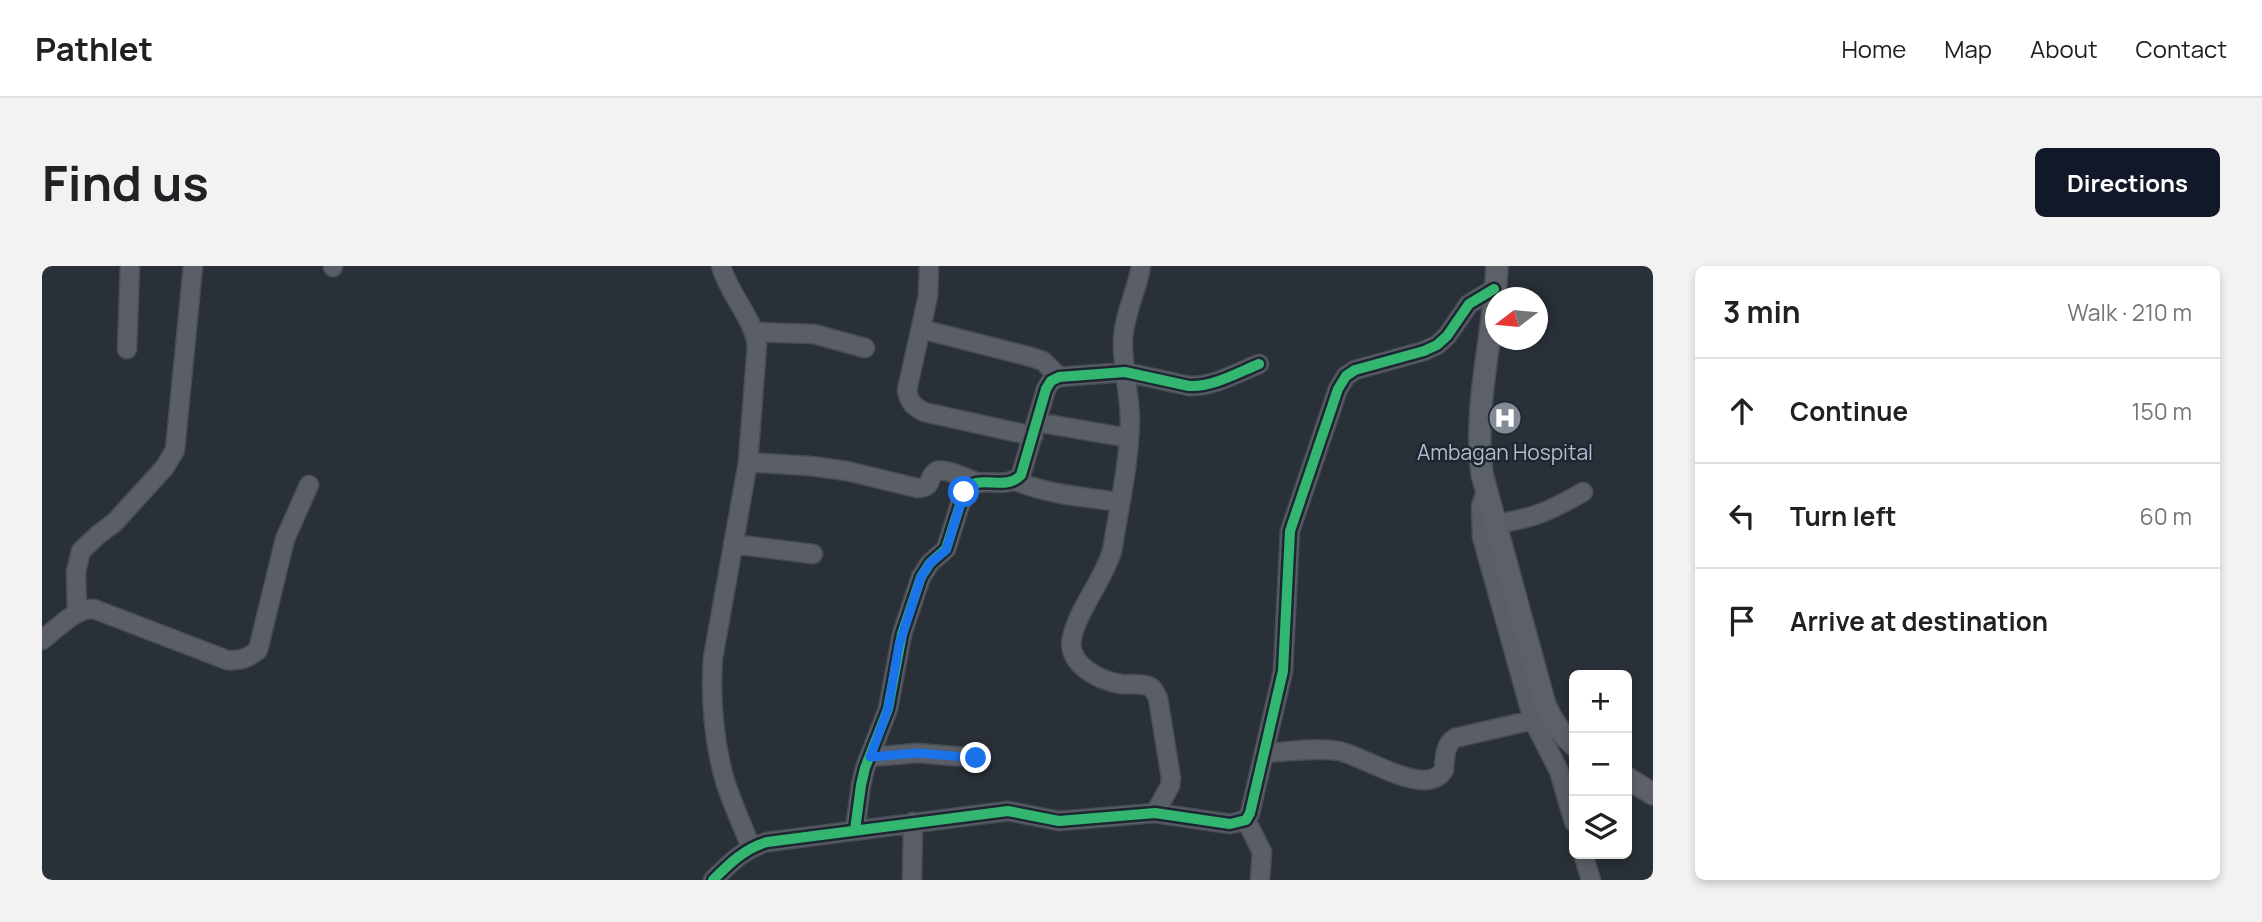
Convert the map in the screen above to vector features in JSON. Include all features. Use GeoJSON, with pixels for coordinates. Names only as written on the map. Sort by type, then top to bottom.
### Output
{"type":"FeatureCollection","features":[{"type":"Feature","properties":{"kind":"main road"},"geometry":{"type":"LineString","coordinates":[[1494,287],[1497,266]]}},
{"type":"Feature","properties":{"kind":"main road"},"geometry":{"type":"LineString","coordinates":[[1488,350],[1479,453],[1486,492],[1545,705],[1560,732],[1569,740]]}},
{"type":"Feature","properties":{"kind":"main road"},"geometry":{"type":"LineString","coordinates":[[1632,781],[1653,794]]}},
{"type":"Feature","properties":{"kind":"street"},"geometry":{"type":"LineString","coordinates":[[127,349],[130,266]]}},
{"type":"Feature","properties":{"kind":"street"},"geometry":{"type":"LineString","coordinates":[[77,613],[76,572],[81,551],[115,522],[165,467],[176,450],[193,266]]}},
{"type":"Feature","properties":{"kind":"street"},"geometry":{"type":"LineString","coordinates":[[721,266],[728,285],[755,332],[757,359],[748,462],[711,679],[719,759],[751,847]]}},
{"type":"Feature","properties":{"kind":"street"},"geometry":{"type":"LineString","coordinates":[[929,266],[928,296],[907,390],[914,407],[924,412],[1034,429],[1129,438]]}},
{"type":"Feature","properties":{"kind":"street"},"geometry":{"type":"LineString","coordinates":[[1141,266],[1123,338],[1129,438],[1108,564],[1075,629],[1071,652],[1081,666],[1111,682],[1148,685],[1153,689],[1157,698],[1171,778],[1170,786],[1156,813]]}},
{"type":"Feature","properties":{"kind":"street"},"geometry":{"type":"LineString","coordinates":[[713,880],[740,853],[767,842],[1007,811],[1066,821],[1156,813],[1230,824],[1246,820],[1250,813],[1285,653],[1290,531],[1338,389],[1346,376],[1354,370],[1437,345],[1469,304],[1485,294]]}},
{"type":"Feature","properties":{"kind":"street"},"geometry":{"type":"LineString","coordinates":[[921,329],[1031,357],[1050,366],[1059,377]]}},
{"type":"Feature","properties":{"kind":"street"},"geometry":{"type":"LineString","coordinates":[[755,332],[814,334],[864,348]]}},
{"type":"Feature","properties":{"kind":"street"},"geometry":{"type":"LineString","coordinates":[[748,462],[847,471],[917,488],[928,485],[937,471],[976,482],[1010,484],[1021,475],[1046,389],[1051,381],[1059,377],[1125,372],[1198,386],[1259,364]]}},
{"type":"Feature","properties":{"kind":"street"},"geometry":{"type":"LineString","coordinates":[[1016,481],[1050,492],[1119,502]]}},
{"type":"Feature","properties":{"kind":"street"},"geometry":{"type":"LineString","coordinates":[[855,830],[861,785],[888,709],[899,645],[921,577],[930,563],[946,550],[964,492],[968,485],[976,482]]}},
{"type":"Feature","properties":{"kind":"street"},"geometry":{"type":"LineString","coordinates":[[42,640],[85,608],[94,609],[228,660],[240,661],[249,657],[258,650],[285,539],[309,485]]}},
{"type":"Feature","properties":{"kind":"street"},"geometry":{"type":"LineString","coordinates":[[1486,492],[1481,506],[1482,537],[1533,720],[1559,771],[1569,805]]}},
{"type":"Feature","properties":{"kind":"street"},"geometry":{"type":"LineString","coordinates":[[1495,524],[1533,517],[1554,509],[1583,492]]}},
{"type":"Feature","properties":{"kind":"street"},"geometry":{"type":"LineString","coordinates":[[733,544],[813,554]]}},
{"type":"Feature","properties":{"kind":"street"},"geometry":{"type":"LineString","coordinates":[[1264,753],[1328,750],[1343,752],[1406,778],[1436,778],[1444,770],[1446,750],[1449,742],[1455,738],[1533,720]]}},
{"type":"Feature","properties":{"kind":"street"},"geometry":{"type":"LineString","coordinates":[[870,757],[918,753],[976,758]]}},
{"type":"Feature","properties":{"kind":"street"},"geometry":{"type":"LineString","coordinates":[[1246,820],[1262,852],[1260,880]]}},
{"type":"Feature","properties":{"kind":"street"},"geometry":{"type":"LineString","coordinates":[[912,880],[913,822]]}},
{"type":"Feature","properties":{"kind":"street"},"geometry":{"type":"LineString","coordinates":[[1585,859],[1591,880]]}},
{"type":"Feature","properties":{"kind":"cycle path"},"geometry":{"type":"LineString","coordinates":[[713,880],[731,862],[767,842],[1008,811],[1059,821],[1155,813],[1230,824],[1246,820],[1250,813],[1283,671],[1290,531],[1338,389],[1346,376],[1355,370],[1437,345],[1447,336],[1469,304],[1485,294]]}},
{"type":"Feature","properties":{"kind":"cycle path"},"geometry":{"type":"LineString","coordinates":[[855,830],[865,768],[888,709],[902,634],[921,577],[930,563],[946,549],[964,492],[976,483],[1007,482],[1021,475],[1046,389],[1051,381],[1059,377],[1125,372],[1198,386],[1225,379],[1259,364]]}},
{"type":"Feature","properties":{"kind":"place","name":"Ambagan Hospital"},"geometry":{"type":"Point","coordinates":[1505,418]}},
{"type":"Feature","properties":{"kind":"route"},"geometry":{"type":"LineString","coordinates":[[964,492],[946,550],[930,563],[921,577],[899,645],[888,709],[870,757],[918,753],[976,758]]}}]}
